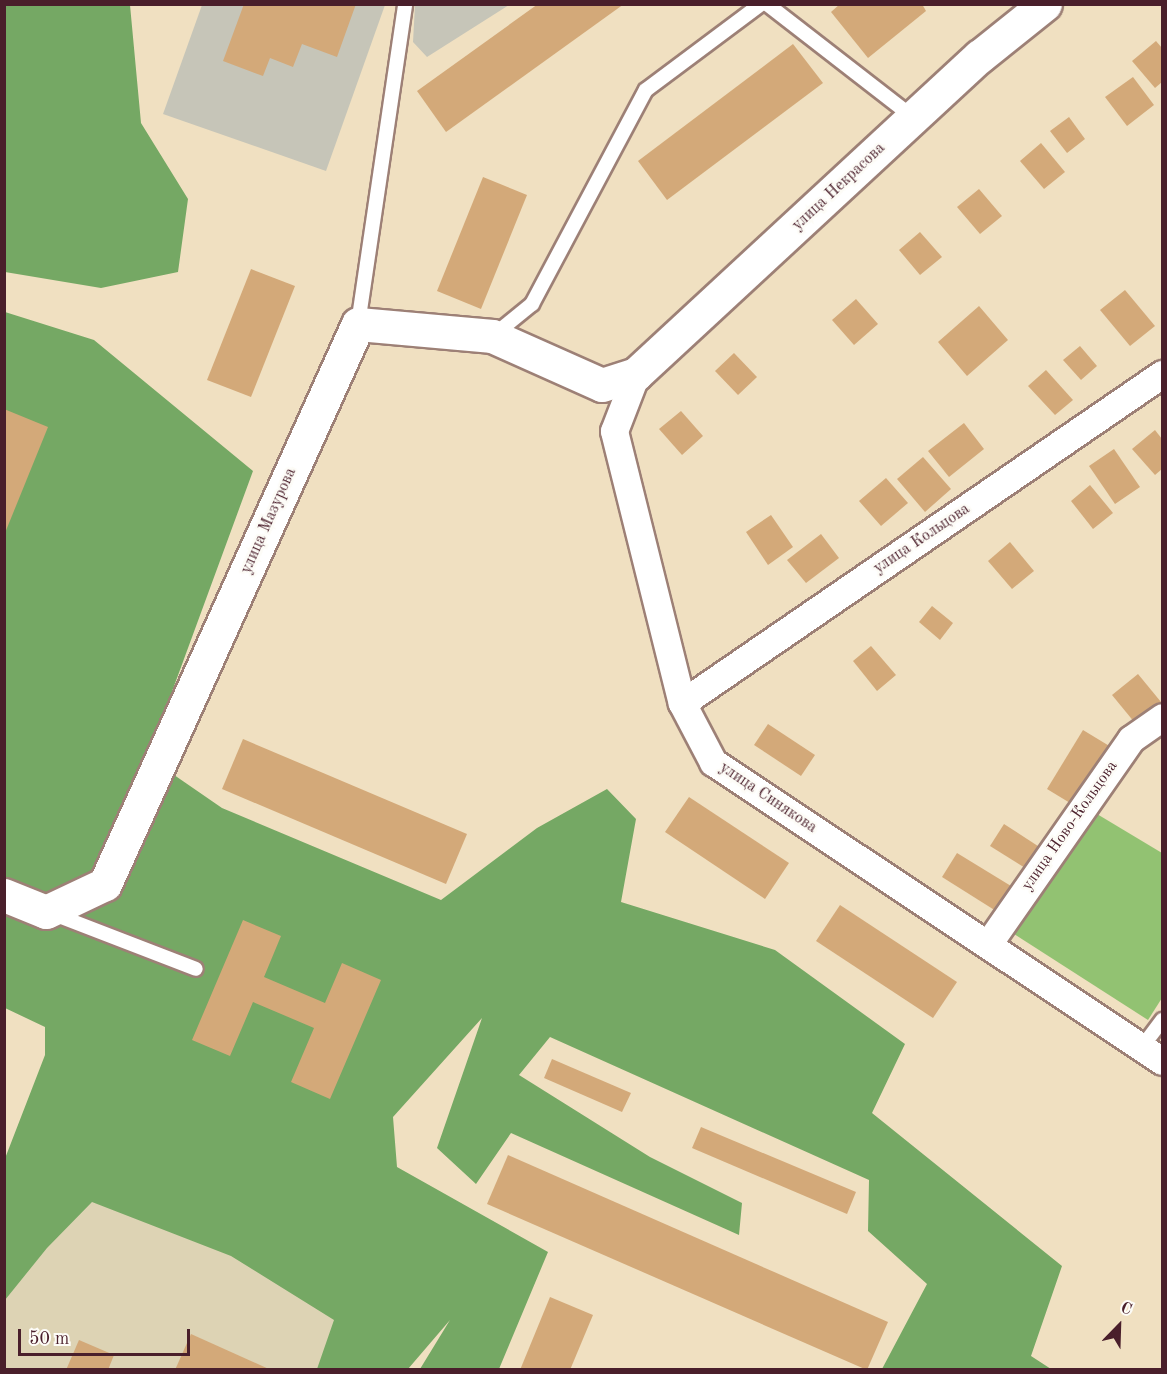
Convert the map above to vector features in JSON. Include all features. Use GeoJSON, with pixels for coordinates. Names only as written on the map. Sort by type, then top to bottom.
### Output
{"type":"FeatureCollection","features":[{"type":"Feature","properties":{"kind":"street","name":"улица Некрасова"},"geometry":{"type":"LineString","coordinates":[[636,374],[980,56],[1045,4]]}},
{"type":"Feature","properties":{"kind":"street"},"geometry":{"type":"LineString","coordinates":[[358,324],[492,336],[602,386],[636,374]]}},
{"type":"Feature","properties":{"kind":"street","name":"улица Мазурова"},"geometry":{"type":"LineString","coordinates":[[46,912],[105,884],[358,324]]}},
{"type":"Feature","properties":{"kind":"street","name":"улица Синякова"},"geometry":{"type":"LineString","coordinates":[[636,374],[614,431],[682,703],[713,762],[1152,1054]]}},
{"type":"Feature","properties":{"kind":"street","name":"улица Кольцова"},"geometry":{"type":"LineString","coordinates":[[682,703],[1162,374]]}},
{"type":"Feature","properties":{"kind":"street","name":"улица Ново-Кольцова"},"geometry":{"type":"LineString","coordinates":[[988,944],[1131,739],[1162,717]]}},
{"type":"Feature","properties":{"kind":"street"},"geometry":{"type":"LineString","coordinates":[[4,896],[46,912]]}},
{"type":"Feature","properties":{"kind":"lane"},"geometry":{"type":"LineString","coordinates":[[358,324],[405,4]]}},
{"type":"Feature","properties":{"kind":"lane"},"geometry":{"type":"LineString","coordinates":[[492,336],[532,304],[646,90],[761,4]]}},
{"type":"Feature","properties":{"kind":"lane"},"geometry":{"type":"LineString","coordinates":[[767,4],[914,118]]}},
{"type":"Feature","properties":{"kind":"lane"},"geometry":{"type":"LineString","coordinates":[[46,912],[196,969]]}},
{"type":"Feature","properties":{"kind":"lane"},"geometry":{"type":"LineString","coordinates":[[1152,1054],[1162,1020]]}},
{"type":"Feature","properties":{"kind":"shaded area"},"geometry":{"type":"Polygon","coordinates":[[[415,4],[509,5],[427,57],[413,42],[415,4]]]}},
{"type":"Feature","properties":{"kind":"shaded area"},"geometry":{"type":"Polygon","coordinates":[[[202,5],[385,5],[326,171],[163,114],[202,5]]]}},
{"type":"Feature","properties":{"kind":"shaded area"},"geometry":{"type":"Polygon","coordinates":[[[62,1155],[390,1304],[360,1369],[5,1370],[5,1283],[62,1155]]]}},
{"type":"Feature","properties":{"kind":"green space"},"geometry":{"type":"Polygon","coordinates":[[[4,5],[130,5],[141,123],[188,199],[178,272],[101,288],[5,272],[4,5]]]}},
{"type":"Feature","properties":{"kind":"green space"},"geometry":{"type":"Polygon","coordinates":[[[5,312],[94,340],[253,471],[148,757],[222,808],[441,900],[537,828],[607,789],[636,819],[621,902],[775,950],[905,1044],[872,1113],[1062,1266],[1031,1356],[1051,1369],[882,1369],[927,1284],[868,1231],[869,1180],[550,1037],[519,1075],[650,1157],[742,1203],[739,1235],[511,1133],[476,1184],[437,1148],[482,1018],[393,1117],[397,1167],[548,1252],[499,1369],[420,1369],[450,1320],[408,1369],[317,1369],[334,1320],[231,1256],[92,1202],[47,1248],[5,1300],[4,1161],[45,1055],[45,1027],[5,1008],[5,312]]]}},
{"type":"Feature","properties":{"kind":"green space"},"geometry":{"type":"Polygon","coordinates":[[[1097,814],[1162,853],[1162,998],[1148,1020],[1014,934],[1097,814]]]}},
{"type":"Feature","properties":{"kind":"building"},"geometry":{"type":"Polygon","coordinates":[[[244,4],[356,4],[337,57],[302,44],[293,67],[270,58],[263,76],[223,61],[244,4]]]}},
{"type":"Feature","properties":{"kind":"building"},"geometry":{"type":"Polygon","coordinates":[[[538,4],[624,4],[446,132],[417,91],[538,4]]]}},
{"type":"Feature","properties":{"kind":"building"},"geometry":{"type":"Polygon","coordinates":[[[840,4],[922,4],[926,11],[868,58],[831,12],[840,4]]]}},
{"type":"Feature","properties":{"kind":"building"},"geometry":{"type":"Polygon","coordinates":[[[1156,41],[1162,48],[1162,82],[1155,88],[1132,61],[1156,41]]]}},
{"type":"Feature","properties":{"kind":"building"},"geometry":{"type":"Polygon","coordinates":[[[793,44],[823,83],[667,200],[638,161],[793,44]]]}},
{"type":"Feature","properties":{"kind":"building"},"geometry":{"type":"Polygon","coordinates":[[[1133,77],[1154,105],[1127,126],[1105,97],[1133,77]]]}},
{"type":"Feature","properties":{"kind":"building"},"geometry":{"type":"Polygon","coordinates":[[[1069,117],[1085,139],[1067,153],[1050,131],[1069,117]]]}},
{"type":"Feature","properties":{"kind":"building"},"geometry":{"type":"Polygon","coordinates":[[[1041,143],[1065,172],[1044,189],[1020,161],[1041,143]]]}},
{"type":"Feature","properties":{"kind":"building"},"geometry":{"type":"Polygon","coordinates":[[[483,177],[527,195],[481,309],[437,291],[483,177]]]}},
{"type":"Feature","properties":{"kind":"building"},"geometry":{"type":"Polygon","coordinates":[[[979,189],[1002,216],[980,234],[957,207],[979,189]]]}},
{"type":"Feature","properties":{"kind":"building"},"geometry":{"type":"Polygon","coordinates":[[[920,232],[942,257],[920,275],[899,250],[920,232]]]}},
{"type":"Feature","properties":{"kind":"building"},"geometry":{"type":"Polygon","coordinates":[[[251,269],[295,286],[251,397],[207,380],[251,269]]]}},
{"type":"Feature","properties":{"kind":"building"},"geometry":{"type":"Polygon","coordinates":[[[1125,290],[1155,326],[1130,346],[1100,310],[1125,290]]]}},
{"type":"Feature","properties":{"kind":"building"},"geometry":{"type":"Polygon","coordinates":[[[856,299],[878,324],[854,345],[832,320],[856,299]]]}},
{"type":"Feature","properties":{"kind":"building"},"geometry":{"type":"Polygon","coordinates":[[[979,306],[1008,340],[967,376],[938,342],[979,306]]]}},
{"type":"Feature","properties":{"kind":"building"},"geometry":{"type":"Polygon","coordinates":[[[1080,346],[1097,366],[1081,380],[1063,360],[1080,346]]]}},
{"type":"Feature","properties":{"kind":"building"},"geometry":{"type":"Polygon","coordinates":[[[734,353],[757,377],[738,395],[715,371],[734,353]]]}},
{"type":"Feature","properties":{"kind":"building"},"geometry":{"type":"Polygon","coordinates":[[[1046,370],[1073,400],[1055,415],[1028,386],[1046,370]]]}},
{"type":"Feature","properties":{"kind":"building"},"geometry":{"type":"Polygon","coordinates":[[[4,409],[48,427],[5,533],[4,533],[4,409]]]}},
{"type":"Feature","properties":{"kind":"building"},"geometry":{"type":"Polygon","coordinates":[[[681,411],[703,436],[682,455],[659,429],[681,411]]]}},
{"type":"Feature","properties":{"kind":"building"},"geometry":{"type":"Polygon","coordinates":[[[964,423],[984,449],[949,477],[928,451],[964,423]]]}},
{"type":"Feature","properties":{"kind":"building"},"geometry":{"type":"Polygon","coordinates":[[[1155,430],[1162,439],[1162,469],[1155,475],[1132,449],[1155,430]]]}},
{"type":"Feature","properties":{"kind":"building"},"geometry":{"type":"Polygon","coordinates":[[[1114,449],[1140,487],[1115,504],[1089,466],[1114,449]]]}},
{"type":"Feature","properties":{"kind":"building"},"geometry":{"type":"Polygon","coordinates":[[[923,457],[951,489],[925,512],[897,479],[923,457]]]}},
{"type":"Feature","properties":{"kind":"building"},"geometry":{"type":"Polygon","coordinates":[[[886,478],[908,503],[881,526],[859,501],[886,478]]]}},
{"type":"Feature","properties":{"kind":"building"},"geometry":{"type":"Polygon","coordinates":[[[1090,485],[1113,513],[1093,529],[1071,501],[1090,485]]]}},
{"type":"Feature","properties":{"kind":"building"},"geometry":{"type":"Polygon","coordinates":[[[771,515],[793,547],[768,565],[746,532],[771,515]]]}},
{"type":"Feature","properties":{"kind":"building"},"geometry":{"type":"Polygon","coordinates":[[[821,534],[839,558],[806,583],[787,560],[821,534]]]}},
{"type":"Feature","properties":{"kind":"building"},"geometry":{"type":"Polygon","coordinates":[[[1010,542],[1034,571],[1012,589],[988,561],[1010,542]]]}},
{"type":"Feature","properties":{"kind":"building"},"geometry":{"type":"Polygon","coordinates":[[[932,606],[953,623],[940,640],[919,622],[932,606]]]}},
{"type":"Feature","properties":{"kind":"building"},"geometry":{"type":"Polygon","coordinates":[[[871,646],[896,675],[877,691],[853,661],[871,646]]]}},
{"type":"Feature","properties":{"kind":"building"},"geometry":{"type":"Polygon","coordinates":[[[1138,674],[1161,702],[1135,723],[1112,695],[1138,674]]]}},
{"type":"Feature","properties":{"kind":"building"},"geometry":{"type":"Polygon","coordinates":[[[768,724],[815,755],[801,776],[754,745],[768,724]]]}},
{"type":"Feature","properties":{"kind":"building"},"geometry":{"type":"Polygon","coordinates":[[[1083,730],[1111,747],[1075,806],[1047,789],[1083,730]]]}},
{"type":"Feature","properties":{"kind":"building"},"geometry":{"type":"Polygon","coordinates":[[[243,739],[467,834],[446,884],[222,789],[243,739]]]}},
{"type":"Feature","properties":{"kind":"building"},"geometry":{"type":"Polygon","coordinates":[[[689,797],[789,863],[765,899],[665,832],[689,797]]]}},
{"type":"Feature","properties":{"kind":"building"},"geometry":{"type":"Polygon","coordinates":[[[1004,824],[1044,850],[1030,871],[990,846],[1004,824]]]}},
{"type":"Feature","properties":{"kind":"building"},"geometry":{"type":"Polygon","coordinates":[[[957,853],[1011,886],[996,911],[942,877],[957,853]]]}},
{"type":"Feature","properties":{"kind":"building"},"geometry":{"type":"Polygon","coordinates":[[[840,905],[957,982],[933,1018],[816,941],[840,905]]]}},
{"type":"Feature","properties":{"kind":"building"},"geometry":{"type":"Polygon","coordinates":[[[243,920],[281,936],[264,977],[325,1003],[342,963],[381,980],[330,1099],[291,1082],[314,1028],[253,1002],[230,1056],[192,1040],[243,920]]]}},
{"type":"Feature","properties":{"kind":"building"},"geometry":{"type":"Polygon","coordinates":[[[552,1059],[631,1093],[622,1112],[544,1078],[552,1059]]]}},
{"type":"Feature","properties":{"kind":"building"},"geometry":{"type":"Polygon","coordinates":[[[701,1127],[856,1192],[847,1214],[692,1148],[701,1127]]]}},
{"type":"Feature","properties":{"kind":"building"},"geometry":{"type":"Polygon","coordinates":[[[508,1155],[888,1322],[867,1370],[487,1204],[508,1155]]]}},
{"type":"Feature","properties":{"kind":"building"},"geometry":{"type":"Polygon","coordinates":[[[550,1297],[593,1315],[570,1370],[520,1370],[550,1297]]]}},
{"type":"Feature","properties":{"kind":"building"},"geometry":{"type":"Polygon","coordinates":[[[191,1334],[271,1370],[175,1370],[191,1334]]]}},
{"type":"Feature","properties":{"kind":"building"},"geometry":{"type":"Polygon","coordinates":[[[79,1340],[114,1355],[108,1370],[66,1370],[79,1340]]]}}]}
